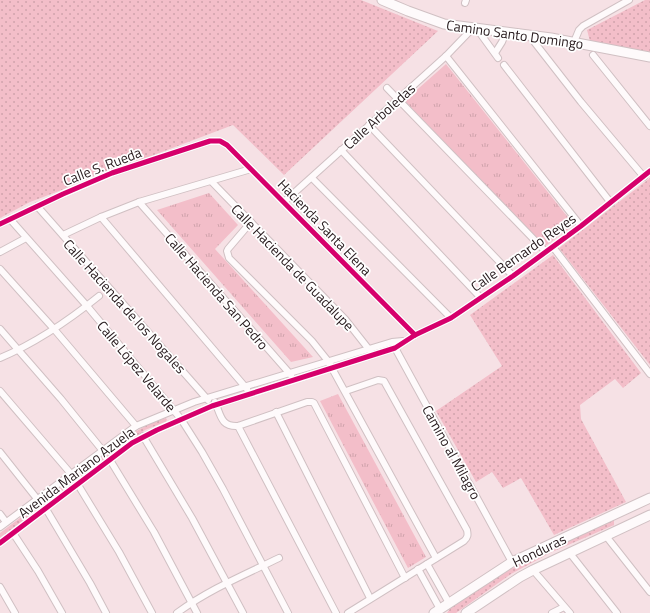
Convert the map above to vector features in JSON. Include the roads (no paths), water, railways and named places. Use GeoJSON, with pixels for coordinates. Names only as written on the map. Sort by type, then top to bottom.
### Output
{"type":"FeatureCollection","features":[{"type":"Feature","properties":{"kind":"street","name":"Camino Santo Domingo"},"geometry":{"type":"LineString","coordinates":[[382,0],[444,24],[474,29],[528,34],[650,57]]}},
{"type":"Feature","properties":{"kind":"street"},"geometry":{"type":"LineString","coordinates":[[574,42],[583,26],[629,0]]}},
{"type":"Feature","properties":{"kind":"street"},"geometry":{"type":"LineString","coordinates":[[474,29],[497,55],[506,32]]}},
{"type":"Feature","properties":{"kind":"street","name":"Calle Arboledas"},"geometry":{"type":"LineString","coordinates":[[284,202],[474,29]]}},
{"type":"Feature","properties":{"kind":"street"},"geometry":{"type":"LineString","coordinates":[[528,34],[581,102],[644,177]]}},
{"type":"Feature","properties":{"kind":"street"},"geometry":{"type":"LineString","coordinates":[[594,55],[650,126]]}},
{"type":"Feature","properties":{"kind":"street"},"geometry":{"type":"LineString","coordinates":[[446,56],[581,226]]}},
{"type":"Feature","properties":{"kind":"street"},"geometry":{"type":"LineString","coordinates":[[504,65],[611,203]]}},
{"type":"Feature","properties":{"kind":"street"},"geometry":{"type":"LineString","coordinates":[[387,88],[546,252]]}},
{"type":"Feature","properties":{"kind":"street"},"geometry":{"type":"LineString","coordinates":[[369,125],[513,276]]}},
{"type":"Feature","properties":{"kind":"street","name":"Calle S. Rueda"},"geometry":{"type":"LineString","coordinates":[[0,224],[112,173],[210,140],[216,140]]}},
{"type":"Feature","properties":{"kind":"street","name":"Hacienda Santa Elena"},"geometry":{"type":"LineString","coordinates":[[216,140],[227,145],[414,335]]}},
{"type":"Feature","properties":{"kind":"street"},"geometry":{"type":"LineString","coordinates":[[341,150],[480,297]]}},
{"type":"Feature","properties":{"kind":"street"},"geometry":{"type":"LineString","coordinates":[[63,235],[139,202],[251,169]]}},
{"type":"Feature","properties":{"kind":"street","name":"Calle Bernardo Reyes"},"geometry":{"type":"LineString","coordinates":[[214,405],[373,355],[451,318],[553,247],[650,172]]}},
{"type":"Feature","properties":{"kind":"street"},"geometry":{"type":"LineString","coordinates":[[312,178],[451,318]]}},
{"type":"Feature","properties":{"kind":"street","name":"Calle Hacienda de Guadalupe"},"geometry":{"type":"LineString","coordinates":[[211,181],[345,319],[373,355]]}},
{"type":"Feature","properties":{"kind":"street","name":"Calle Hacienda San Pedro"},"geometry":{"type":"LineString","coordinates":[[139,202],[289,372],[294,380]]}},
{"type":"Feature","properties":{"kind":"street","name":"Calle Hacienda de los Nogales"},"geometry":{"type":"LineString","coordinates":[[37,206],[210,397],[227,425],[238,426]]}},
{"type":"Feature","properties":{"kind":"street"},"geometry":{"type":"LineString","coordinates":[[101,218],[246,386],[249,394]]}},
{"type":"Feature","properties":{"kind":"street","name":"Calle López Velarde"},"geometry":{"type":"LineString","coordinates":[[10,219],[87,306],[181,419],[224,489],[288,613]]}},
{"type":"Feature","properties":{"kind":"street"},"geometry":{"type":"LineString","coordinates":[[251,222],[228,249],[227,252],[229,258],[312,341],[328,362],[346,391],[436,558]]}},
{"type":"Feature","properties":{"kind":"street"},"geometry":{"type":"LineString","coordinates":[[0,252],[26,238]]}},
{"type":"Feature","properties":{"kind":"street"},"geometry":{"type":"LineString","coordinates":[[553,247],[650,374]]}},
{"type":"Feature","properties":{"kind":"street"},"geometry":{"type":"LineString","coordinates":[[0,269],[54,329],[136,426]]}},
{"type":"Feature","properties":{"kind":"street"},"geometry":{"type":"LineString","coordinates":[[0,358],[18,350],[54,329],[99,296]]}},
{"type":"Feature","properties":{"kind":"street"},"geometry":{"type":"LineString","coordinates":[[0,329],[61,399],[103,451]]}},
{"type":"Feature","properties":{"kind":"street","name":"Calle Bernardo Reyes"},"geometry":{"type":"LineString","coordinates":[[210,397],[369,349],[394,345]]}},
{"type":"Feature","properties":{"kind":"street","name":"Camino al Milagro"},"geometry":{"type":"LineString","coordinates":[[394,345],[512,562]]}},
{"type":"Feature","properties":{"kind":"street"},"geometry":{"type":"LineString","coordinates":[[346,391],[378,380],[384,381],[467,530],[467,538],[464,541],[348,613]]}},
{"type":"Feature","properties":{"kind":"street"},"geometry":{"type":"LineString","coordinates":[[0,391],[72,475],[119,552],[152,613]]}},
{"type":"Feature","properties":{"kind":"street","name":"Avenida Mariano Azuela"},"geometry":{"type":"LineString","coordinates":[[0,527],[136,426],[210,397]]}},
{"type":"Feature","properties":{"kind":"street"},"geometry":{"type":"LineString","coordinates":[[336,613],[238,426],[276,412],[312,402],[317,407],[405,578]]}},
{"type":"Feature","properties":{"kind":"street","name":"Avenida Mariano Azuela"},"geometry":{"type":"LineString","coordinates":[[0,543],[144,436],[214,405]]}},
{"type":"Feature","properties":{"kind":"street"},"geometry":{"type":"LineString","coordinates":[[276,412],[370,598]]}},
{"type":"Feature","properties":{"kind":"street"},"geometry":{"type":"LineString","coordinates":[[144,436],[192,518],[243,613]]}},
{"type":"Feature","properties":{"kind":"street"},"geometry":{"type":"LineString","coordinates":[[0,452],[38,500]]}},
{"type":"Feature","properties":{"kind":"street"},"geometry":{"type":"LineString","coordinates":[[110,460],[154,532],[197,613]]}},
{"type":"Feature","properties":{"kind":"street"},"geometry":{"type":"LineString","coordinates":[[647,500],[648,519]]}},
{"type":"Feature","properties":{"kind":"street","name":"Honduras"},"geometry":{"type":"LineString","coordinates":[[437,611],[512,562],[647,500]]}},
{"type":"Feature","properties":{"kind":"street"},"geometry":{"type":"LineString","coordinates":[[46,509],[106,613]]}},
{"type":"Feature","properties":{"kind":"street"},"geometry":{"type":"LineString","coordinates":[[0,514],[6,522]]}},
{"type":"Feature","properties":{"kind":"street"},"geometry":{"type":"LineString","coordinates":[[617,514],[622,528]]}},
{"type":"Feature","properties":{"kind":"street","name":"Honduras"},"geometry":{"type":"LineString","coordinates":[[466,613],[520,577],[569,552],[622,528],[648,519]]}},
{"type":"Feature","properties":{"kind":"street"},"geometry":{"type":"LineString","coordinates":[[13,533],[62,613]]}},
{"type":"Feature","properties":{"kind":"street"},"geometry":{"type":"LineString","coordinates":[[606,536],[650,592]]}},
{"type":"Feature","properties":{"kind":"street"},"geometry":{"type":"LineString","coordinates":[[569,552],[617,613]]}},
{"type":"Feature","properties":{"kind":"street"},"geometry":{"type":"LineString","coordinates":[[177,613],[192,602],[226,582],[279,558]]}},
{"type":"Feature","properties":{"kind":"street"},"geometry":{"type":"LineString","coordinates":[[427,564],[449,603]]}},
{"type":"Feature","properties":{"kind":"street"},"geometry":{"type":"LineString","coordinates":[[418,569],[437,611]]}},
{"type":"Feature","properties":{"kind":"street"},"geometry":{"type":"LineString","coordinates":[[534,570],[570,613]]}},
{"type":"Feature","properties":{"kind":"street"},"geometry":{"type":"LineString","coordinates":[[0,587],[15,613]]}},
{"type":"Feature","properties":{"kind":"street"},"geometry":{"type":"LineString","coordinates":[[552,613],[564,606]]}}]}
